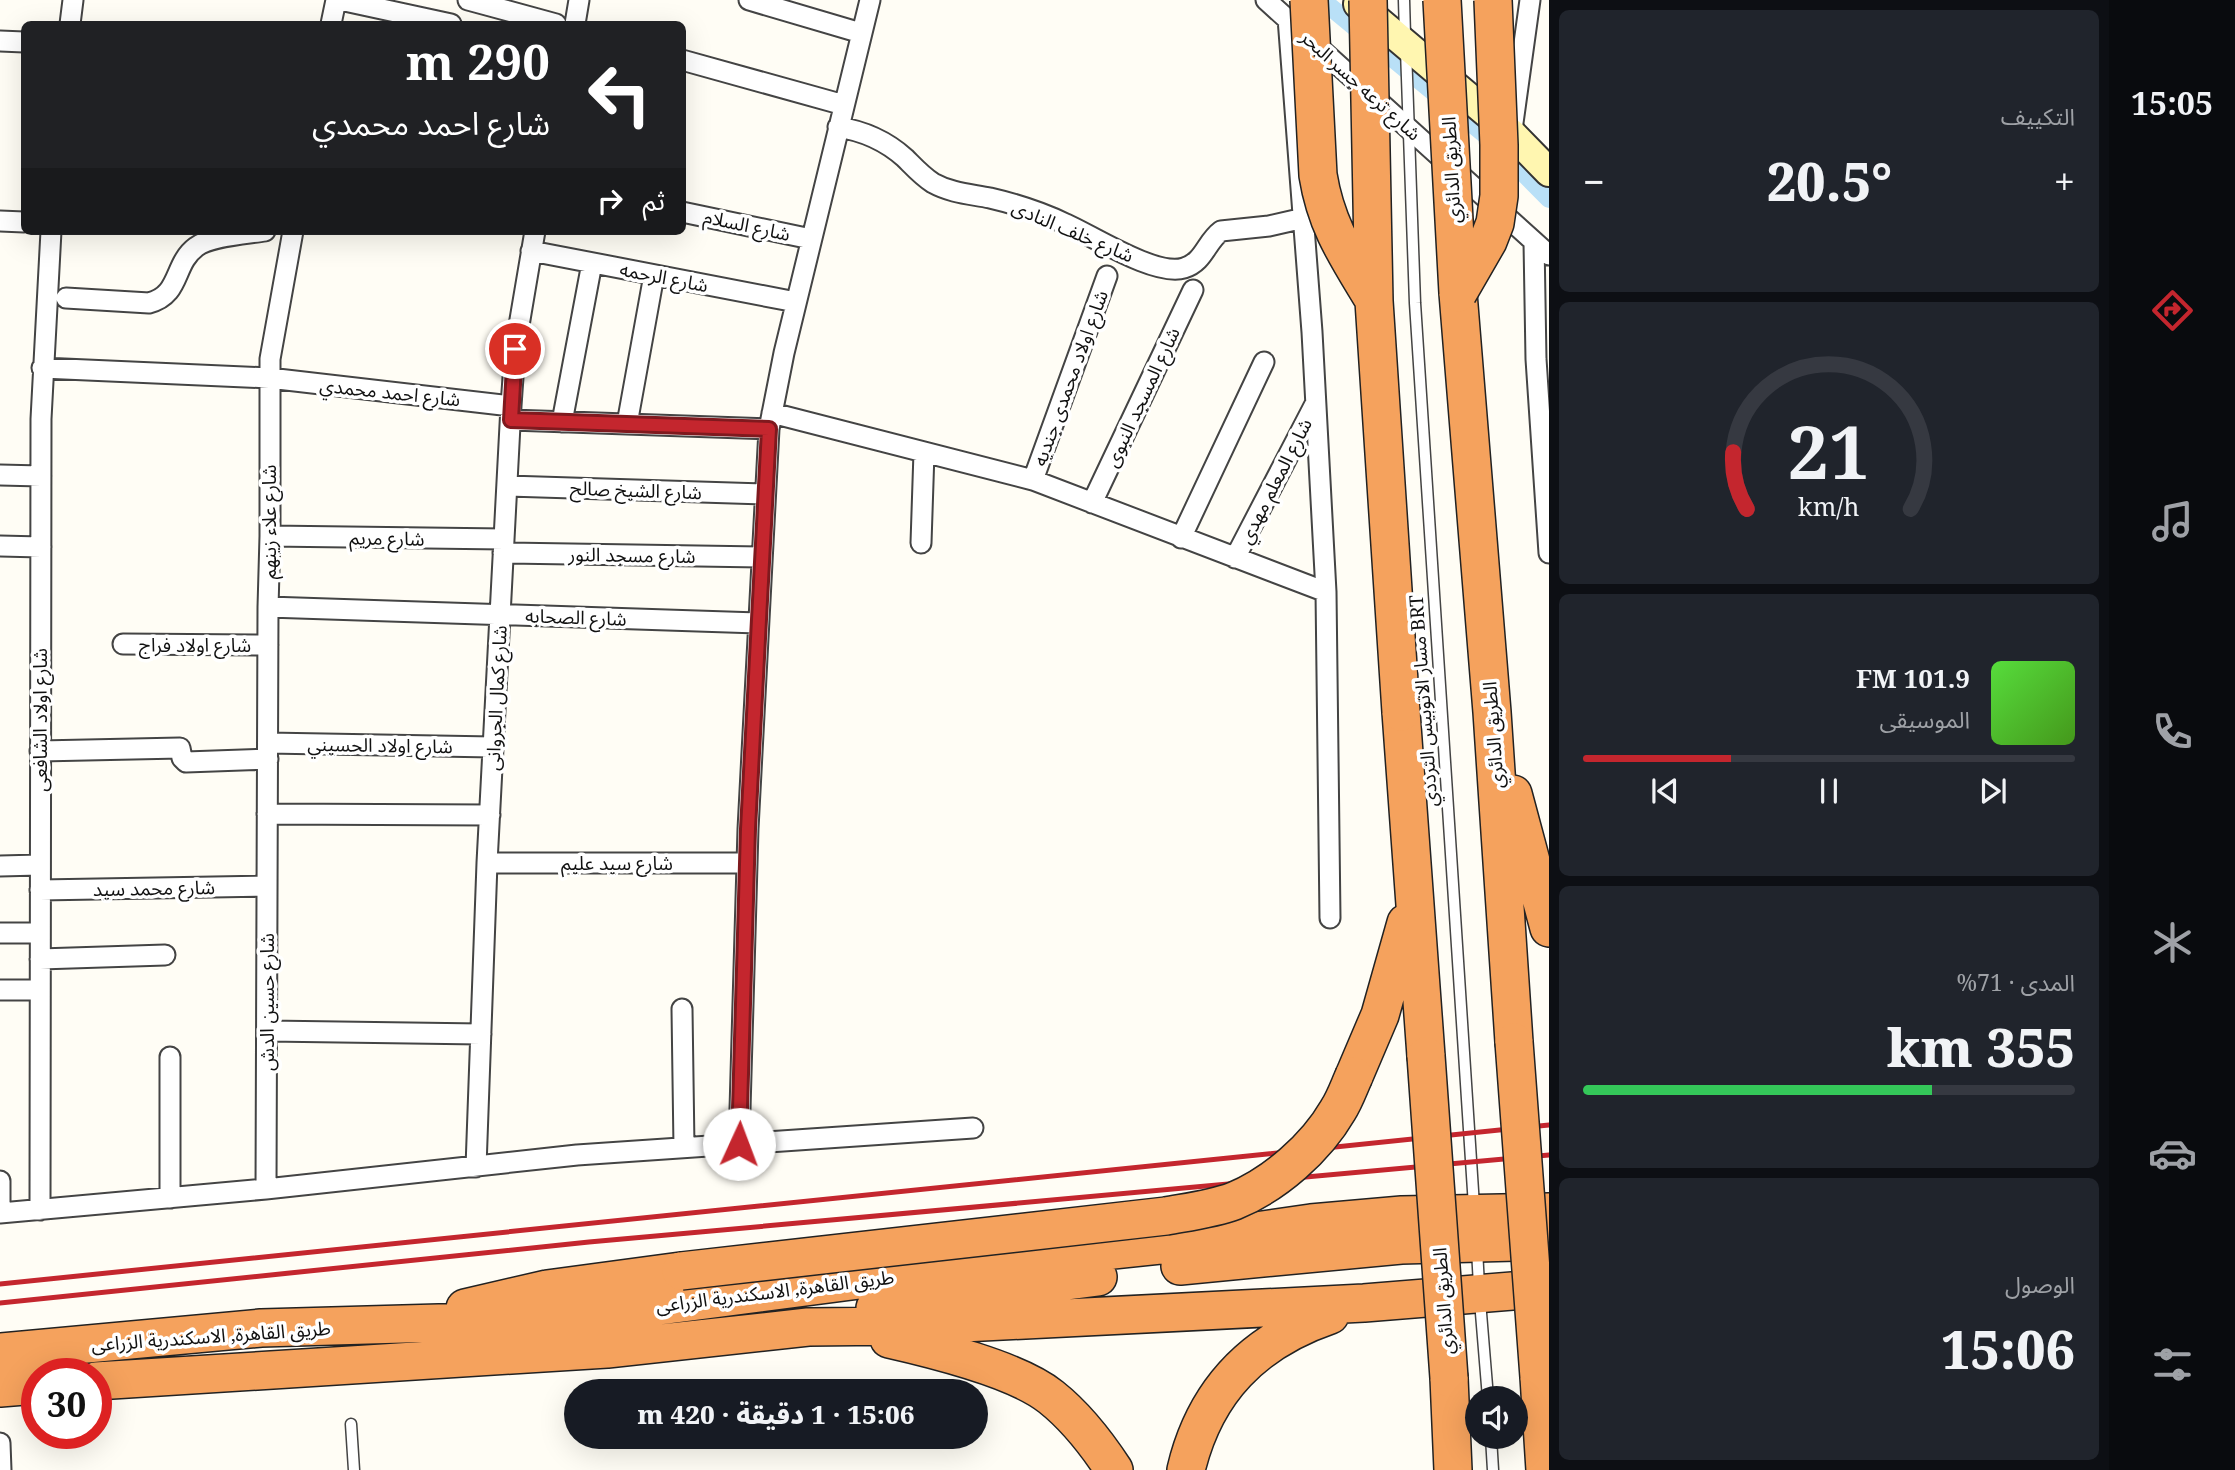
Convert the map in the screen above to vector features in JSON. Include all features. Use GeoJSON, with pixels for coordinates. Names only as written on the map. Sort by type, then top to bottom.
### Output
{"type":"FeatureCollection","features":[{"type":"Feature","properties":{"kind":"highway","name":"الطريق الدائري"},"geometry":{"type":"LineString","coordinates":[[1368,0],[1374,300],[1413,892],[1449,1378],[1453,1470]]}},
{"type":"Feature","properties":{"kind":"highway","name":"الطريق الدائري"},"geometry":{"type":"LineString","coordinates":[[1442,0],[1458,293],[1492,712],[1545,1470]]}},
{"type":"Feature","properties":{"kind":"highway"},"geometry":{"type":"LineString","coordinates":[[1458,293],[1488,241],[1499,195],[1493,0]]}},
{"type":"Feature","properties":{"kind":"highway"},"geometry":{"type":"LineString","coordinates":[[1299,9],[1322,200],[1338,241],[1374,300]]}},
{"type":"Feature","properties":{"kind":"highway"},"geometry":{"type":"LineString","coordinates":[[1492,712],[1547,920]]}},
{"type":"Feature","properties":{"kind":"highway"},"geometry":{"type":"LineString","coordinates":[[405,1325],[517,1294],[681,1271],[1153,1218],[1233,1202],[1285,1170],[1313,1143],[1338,1111],[1380,1015],[1405,932],[1413,892]]}},
{"type":"Feature","properties":{"kind":"highway","name":"طريق القاهرة, الاسكندرية الزراعى"},"geometry":{"type":"LineString","coordinates":[[0,1353],[261,1328],[510,1321],[606,1313],[982,1264],[1160,1245],[1311,1223],[1402,1215],[1549,1212]]}},
{"type":"Feature","properties":{"kind":"highway"},"geometry":{"type":"LineString","coordinates":[[823,1327],[865,1309],[898,1303],[1174,1266],[1401,1245],[1549,1241]]}},
{"type":"Feature","properties":{"kind":"highway","name":"طريق القاهرة, الاسكندرية الزراعى"},"geometry":{"type":"LineString","coordinates":[[112,1380],[607,1349],[823,1327],[904,1326],[1364,1303],[1549,1288]]}},
{"type":"Feature","properties":{"kind":"highway"},"geometry":{"type":"LineString","coordinates":[[1186,1470],[1206,1415],[1231,1378],[1246,1362],[1301,1325],[1364,1303]]}},
{"type":"Feature","properties":{"kind":"highway"},"geometry":{"type":"LineString","coordinates":[[823,1327],[930,1349],[1028,1382],[1051,1396],[1114,1470]]}},
{"type":"Feature","properties":{"kind":"highway"},"geometry":{"type":"LineString","coordinates":[[0,1388],[21,1386]]}},
{"type":"Feature","properties":{"kind":"street"},"geometry":{"type":"LineString","coordinates":[[70,21],[73,0]]}},
{"type":"Feature","properties":{"kind":"street"},"geometry":{"type":"LineString","coordinates":[[332,21],[338,0],[437,21]]}},
{"type":"Feature","properties":{"kind":"street"},"geometry":{"type":"LineString","coordinates":[[468,0],[496,4],[547,21]]}},
{"type":"Feature","properties":{"kind":"street"},"geometry":{"type":"LineString","coordinates":[[576,21],[579,0]]}},
{"type":"Feature","properties":{"kind":"street"},"geometry":{"type":"LineString","coordinates":[[749,0],[862,33]]}},
{"type":"Feature","properties":{"kind":"street"},"geometry":{"type":"LineString","coordinates":[[739,1144],[747,863],[770,421],[796,302],[870,0]]}},
{"type":"Feature","properties":{"kind":"street","name":"شارع ترعه جسر البحر"},"geometry":{"type":"LineString","coordinates":[[1266,0],[1299,9],[1549,255]]}},
{"type":"Feature","properties":{"kind":"street"},"geometry":{"type":"LineString","coordinates":[[1353,0],[1512,134],[1549,172]]}},
{"type":"Feature","properties":{"kind":"street"},"geometry":{"type":"LineString","coordinates":[[1512,134],[1530,0]]}},
{"type":"Feature","properties":{"kind":"street"},"geometry":{"type":"LineString","coordinates":[[1299,9],[1304,218],[1326,592],[1330,918]]}},
{"type":"Feature","properties":{"kind":"street"},"geometry":{"type":"LineString","coordinates":[[0,41],[21,42]]}},
{"type":"Feature","properties":{"kind":"street"},"geometry":{"type":"LineString","coordinates":[[686,61],[844,105]]}},
{"type":"Feature","properties":{"kind":"street","name":"شارع خلف النادى"},"geometry":{"type":"LineString","coordinates":[[838,127],[875,136],[891,146],[922,175],[943,187],[1010,203],[1045,215],[1127,255],[1160,267],[1178,270],[1195,263],[1221,231],[1269,226],[1304,218]]}},
{"type":"Feature","properties":{"kind":"street","name":"شارع السلام"},"geometry":{"type":"LineString","coordinates":[[686,213],[811,239]]}},
{"type":"Feature","properties":{"kind":"street"},"geometry":{"type":"LineString","coordinates":[[0,221],[21,222]]}},
{"type":"Feature","properties":{"kind":"street","name":"شارع اولاد الشافعى"},"geometry":{"type":"LineString","coordinates":[[40,1210],[42,368],[51,235]]}},
{"type":"Feature","properties":{"kind":"street"},"geometry":{"type":"LineString","coordinates":[[66,298],[149,303],[158,300],[173,287],[186,259],[195,247],[210,241],[243,235]]}},
{"type":"Feature","properties":{"kind":"street","name":"شارع علاء زينهم"},"geometry":{"type":"LineString","coordinates":[[267,814],[269,379],[275,326],[292,235]]}},
{"type":"Feature","properties":{"kind":"street","name":"شارع الرحمه"},"geometry":{"type":"LineString","coordinates":[[533,241],[592,263],[796,302]]}},
{"type":"Feature","properties":{"kind":"street","name":"شارع كمال الجروانى"},"geometry":{"type":"LineString","coordinates":[[476,1167],[487,863],[511,413],[515,349],[533,241]]}},
{"type":"Feature","properties":{"kind":"street"},"geometry":{"type":"LineString","coordinates":[[1534,242],[1536,359],[1545,429],[1549,553]]}},
{"type":"Feature","properties":{"kind":"street"},"geometry":{"type":"LineString","coordinates":[[562,422],[592,263]]}},
{"type":"Feature","properties":{"kind":"street"},"geometry":{"type":"LineString","coordinates":[[627,424],[654,275]]}},
{"type":"Feature","properties":{"kind":"street","name":"شارع اولاد محمدى جنديه"},"geometry":{"type":"LineString","coordinates":[[1033,480],[1107,276]]}},
{"type":"Feature","properties":{"kind":"street","name":"شارع المسجد النبوى"},"geometry":{"type":"LineString","coordinates":[[1092,503],[1193,290]]}},
{"type":"Feature","properties":{"kind":"street"},"geometry":{"type":"LineString","coordinates":[[1181,538],[1264,362]]}},
{"type":"Feature","properties":{"kind":"street","name":"شارع احمد محمدي"},"geometry":{"type":"LineString","coordinates":[[42,368],[269,379],[562,422],[627,424],[770,421],[924,452],[1033,480],[1326,592]]}},
{"type":"Feature","properties":{"kind":"street","name":"شارع المعلم مهدي"},"geometry":{"type":"LineString","coordinates":[[1236,558],[1315,403]]}},
{"type":"Feature","properties":{"kind":"street"},"geometry":{"type":"LineString","coordinates":[[920,543],[924,452]]}},
{"type":"Feature","properties":{"kind":"street"},"geometry":{"type":"LineString","coordinates":[[0,475],[41,476]]}},
{"type":"Feature","properties":{"kind":"street","name":"شارع الشيخ صالح"},"geometry":{"type":"LineString","coordinates":[[507,486],[765,494]]}},
{"type":"Feature","properties":{"kind":"street","name":"شارع مريم"},"geometry":{"type":"LineString","coordinates":[[270,536],[503,546]]}},
{"type":"Feature","properties":{"kind":"street"},"geometry":{"type":"LineString","coordinates":[[0,546],[41,547]]}},
{"type":"Feature","properties":{"kind":"street","name":"شارع مسجد النور"},"geometry":{"type":"LineString","coordinates":[[503,546],[761,557]]}},
{"type":"Feature","properties":{"kind":"street","name":"شارع الصحابه"},"geometry":{"type":"LineString","coordinates":[[268,607],[758,623]]}},
{"type":"Feature","properties":{"kind":"street","name":"شارع اولاد فراج"},"geometry":{"type":"LineString","coordinates":[[123,645],[268,645]]}},
{"type":"Feature","properties":{"kind":"street","name":"شارع اولاد الحسيني"},"geometry":{"type":"LineString","coordinates":[[40,751],[180,748],[182,758],[187,762],[268,751],[493,747]]}},
{"type":"Feature","properties":{"kind":"street"},"geometry":{"type":"LineString","coordinates":[[267,814],[490,815]]}},
{"type":"Feature","properties":{"kind":"street","name":"شارع حسين الدش"},"geometry":{"type":"LineString","coordinates":[[266,1189],[267,814]]}},
{"type":"Feature","properties":{"kind":"street","name":"شارع سيد عليم"},"geometry":{"type":"LineString","coordinates":[[487,863],[747,863]]}},
{"type":"Feature","properties":{"kind":"street"},"geometry":{"type":"LineString","coordinates":[[0,866],[39,865]]}},
{"type":"Feature","properties":{"kind":"street","name":"شارع محمد سيد"},"geometry":{"type":"LineString","coordinates":[[40,890],[267,886]]}},
{"type":"Feature","properties":{"kind":"street"},"geometry":{"type":"LineString","coordinates":[[0,933],[39,933]]}},
{"type":"Feature","properties":{"kind":"street"},"geometry":{"type":"LineString","coordinates":[[40,959],[165,955]]}},
{"type":"Feature","properties":{"kind":"street"},"geometry":{"type":"LineString","coordinates":[[0,990],[40,990]]}},
{"type":"Feature","properties":{"kind":"street"},"geometry":{"type":"LineString","coordinates":[[682,1009],[684,1147]]}},
{"type":"Feature","properties":{"kind":"street"},"geometry":{"type":"LineString","coordinates":[[268,1031],[481,1034]]}},
{"type":"Feature","properties":{"kind":"street"},"geometry":{"type":"LineString","coordinates":[[170,1057],[170,1198]]}},
{"type":"Feature","properties":{"kind":"street"},"geometry":{"type":"LineString","coordinates":[[0,1181],[0,1213],[266,1189],[577,1155],[973,1128]]}},
{"type":"Feature","properties":{"kind":"street"},"geometry":{"type":"LineString","coordinates":[[0,1443],[1,1470]]}},
{"type":"Feature","properties":{"kind":"lane","name":"مسار الاتوبيس الترددي BRT"},"geometry":{"type":"LineString","coordinates":[[1404,0],[1415,303],[1475,1222]]}},
{"type":"Feature","properties":{"kind":"lane"},"geometry":{"type":"LineString","coordinates":[[1476,1236],[1487,1386]]}},
{"type":"Feature","properties":{"kind":"lane"},"geometry":{"type":"LineString","coordinates":[[351,1424],[354,1470]]}},
{"type":"Feature","properties":{"kind":"lane"},"geometry":{"type":"LineString","coordinates":[[1492,1449],[1493,1470]]}},
{"type":"Feature","properties":{"kind":"waterway"},"geometry":{"type":"LineString","coordinates":[[1322,0],[1488,137],[1549,199]]}},
{"type":"Feature","properties":{"kind":"railway"},"geometry":{"type":"LineString","coordinates":[[0,1284],[1549,1125]]}},
{"type":"Feature","properties":{"kind":"railway"},"geometry":{"type":"LineString","coordinates":[[0,1303],[589,1242],[1549,1155]]}},
{"type":"Feature","properties":{"kind":"route"},"geometry":{"type":"LineString","coordinates":[[515,349],[511,420],[769,429],[748,829],[739,1144]]}}]}
